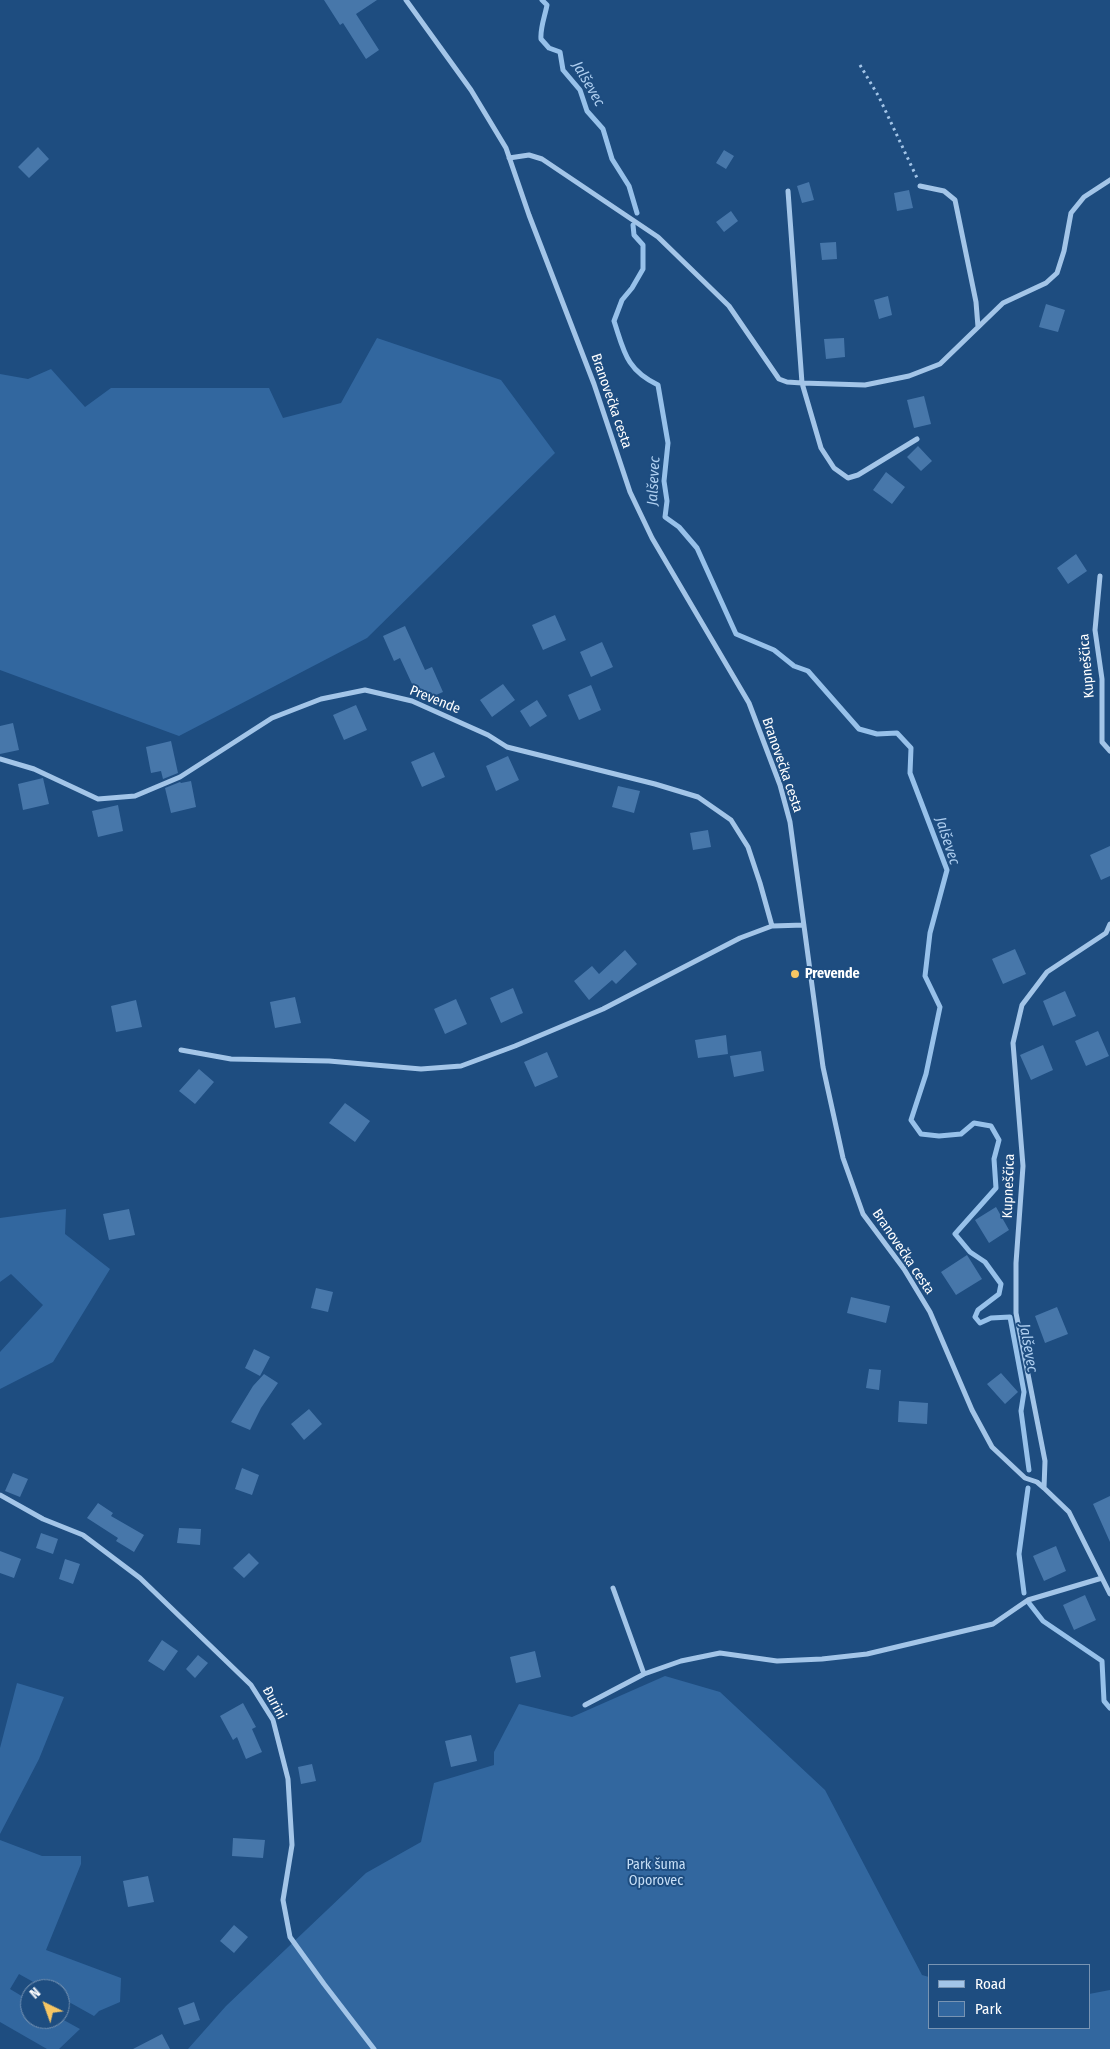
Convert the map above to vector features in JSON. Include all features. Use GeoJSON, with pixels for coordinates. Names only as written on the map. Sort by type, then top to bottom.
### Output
{"type":"FeatureCollection","features":[{"type":"Feature","properties":{"kind":"street","name":"Branovečka cesta"},"geometry":{"type":"LineString","coordinates":[[406,0],[471,90],[506,148],[529,215],[594,384],[630,492],[652,538],[749,703],[780,785],[790,822],[823,1066],[842,1158],[863,1214],[904,1269],[930,1312],[972,1410],[992,1447],[1026,1478],[1037,1482],[1069,1512],[1110,1594]]}},
{"type":"Feature","properties":{"kind":"street"},"geometry":{"type":"LineString","coordinates":[[509,158],[529,155],[542,158],[658,237],[729,306],[779,378],[788,382],[802,383],[865,385],[909,376],[940,364],[1003,303],[1046,283],[1057,273],[1064,251],[1070,213],[1084,198],[1110,180]]}},
{"type":"Feature","properties":{"kind":"street"},"geometry":{"type":"LineString","coordinates":[[920,186],[944,191],[955,200],[976,302],[978,326]]}},
{"type":"Feature","properties":{"kind":"street"},"geometry":{"type":"LineString","coordinates":[[788,191],[802,383],[821,448],[834,468],[848,478],[858,475],[917,439]]}},
{"type":"Feature","properties":{"kind":"street","name":"Kupneščica"},"geometry":{"type":"LineString","coordinates":[[1100,576],[1095,630],[1102,679],[1102,742],[1110,751]]}},
{"type":"Feature","properties":{"kind":"street","name":"Prevende"},"geometry":{"type":"LineString","coordinates":[[0,759],[34,769],[98,799],[135,796],[180,777],[272,718],[321,699],[365,690],[412,701],[488,735],[507,747],[655,784],[698,797],[731,820],[748,846],[772,926]]}},
{"type":"Feature","properties":{"kind":"street","name":"Kupneščica"},"geometry":{"type":"LineString","coordinates":[[1044,1488],[1045,1461],[1016,1313],[1016,1264],[1023,1166],[1013,1043],[1022,1006],[1047,972],[1106,933],[1110,924]]}},
{"type":"Feature","properties":{"kind":"street"},"geometry":{"type":"LineString","coordinates":[[181,1050],[231,1059],[329,1061],[421,1069],[461,1066],[515,1046],[603,1009],[740,938],[772,926],[804,925]]}},
{"type":"Feature","properties":{"kind":"street","name":"Đurini"},"geometry":{"type":"LineString","coordinates":[[0,1495],[43,1519],[83,1535],[140,1578],[251,1684],[273,1720],[288,1779],[292,1845],[283,1900],[290,1937],[374,2049]]}},
{"type":"Feature","properties":{"kind":"street"},"geometry":{"type":"LineString","coordinates":[[585,1705],[644,1674],[681,1661],[720,1653],[777,1661],[822,1660],[867,1654],[993,1624],[1028,1600],[1102,1578]]}},
{"type":"Feature","properties":{"kind":"street"},"geometry":{"type":"LineString","coordinates":[[613,1588],[644,1674]]}},
{"type":"Feature","properties":{"kind":"path"},"geometry":{"type":"LineString","coordinates":[[860,65],[879,97],[920,186]]}},
{"type":"Feature","properties":{"kind":"green space"},"geometry":{"type":"Polygon","coordinates":[[[377,338],[501,380],[555,453],[367,638],[179,736],[0,670],[0,374],[28,379],[51,369],[85,407],[111,388],[269,388],[283,418],[341,403],[377,338]]]}},
{"type":"Feature","properties":{"kind":"green space"},"geometry":{"type":"Polygon","coordinates":[[[66,1209],[65,1234],[110,1269],[53,1362],[0,1389],[0,1352],[43,1305],[11,1274],[0,1282],[0,1218],[66,1209]]]}},
{"type":"Feature","properties":{"kind":"green space","name":"Park šuma Oporovec"},"geometry":{"type":"Polygon","coordinates":[[[665,1676],[720,1692],[825,1790],[922,1975],[928,1977],[928,2029],[1090,2029],[1090,1994],[1110,1990],[1110,2049],[188,2049],[226,2006],[366,1873],[421,1842],[434,1783],[494,1765],[494,1752],[519,1704],[572,1717],[665,1676]]]}},
{"type":"Feature","properties":{"kind":"green space"},"geometry":{"type":"Polygon","coordinates":[[[17,1683],[64,1697],[39,1759],[0,1834],[0,1748],[17,1683]]]}},
{"type":"Feature","properties":{"kind":"green space"},"geometry":{"type":"Polygon","coordinates":[[[0,1840],[42,1856],[81,1856],[81,1864],[46,1950],[121,1978],[120,2002],[99,2011],[94,2016],[70,2003],[70,1979],[28,1979],[19,1974],[10,1989],[20,1995],[20,2029],[70,2029],[70,2024],[80,2029],[59,2049],[47,2049],[0,2022],[0,1840]]]}},
{"type":"Feature","properties":{"kind":"building"},"geometry":{"type":"Polygon","coordinates":[[[324,0],[377,0],[356,14],[379,50],[366,59],[343,23],[340,25],[324,0]]]}},
{"type":"Feature","properties":{"kind":"building"},"geometry":{"type":"Polygon","coordinates":[[[38,147],[49,159],[29,178],[18,167],[38,147]]]}},
{"type":"Feature","properties":{"kind":"building"},"geometry":{"type":"Polygon","coordinates":[[[724,150],[734,156],[726,169],[716,163],[724,150]]]}},
{"type":"Feature","properties":{"kind":"building"},"geometry":{"type":"Polygon","coordinates":[[[809,182],[814,200],[802,203],[797,186],[809,182]]]}},
{"type":"Feature","properties":{"kind":"building"},"geometry":{"type":"Polygon","coordinates":[[[909,190],[913,208],[897,211],[894,193],[909,190]]]}},
{"type":"Feature","properties":{"kind":"building"},"geometry":{"type":"Polygon","coordinates":[[[731,211],[738,221],[724,232],[716,222],[731,211]]]}},
{"type":"Feature","properties":{"kind":"building"},"geometry":{"type":"Polygon","coordinates":[[[836,242],[837,259],[822,260],[820,243],[836,242]]]}},
{"type":"Feature","properties":{"kind":"building"},"geometry":{"type":"Polygon","coordinates":[[[888,296],[892,315],[879,319],[874,300],[888,296]]]}},
{"type":"Feature","properties":{"kind":"building"},"geometry":{"type":"Polygon","coordinates":[[[1046,304],[1065,310],[1058,332],[1039,327],[1046,304]]]}},
{"type":"Feature","properties":{"kind":"building"},"geometry":{"type":"Polygon","coordinates":[[[844,338],[845,357],[826,359],[824,339],[844,338]]]}},
{"type":"Feature","properties":{"kind":"building"},"geometry":{"type":"Polygon","coordinates":[[[924,396],[931,424],[914,428],[907,400],[924,396]]]}},
{"type":"Feature","properties":{"kind":"building"},"geometry":{"type":"Polygon","coordinates":[[[918,446],[932,461],[921,471],[907,457],[918,446]]]}},
{"type":"Feature","properties":{"kind":"building"},"geometry":{"type":"Polygon","coordinates":[[[886,472],[905,487],[892,504],[873,490],[886,472]]]}},
{"type":"Feature","properties":{"kind":"building"},"geometry":{"type":"Polygon","coordinates":[[[1076,554],[1087,571],[1068,584],[1057,568],[1076,554]]]}},
{"type":"Feature","properties":{"kind":"building"},"geometry":{"type":"Polygon","coordinates":[[[555,615],[566,640],[543,650],[532,625],[555,615]]]}},
{"type":"Feature","properties":{"kind":"building"},"geometry":{"type":"Polygon","coordinates":[[[405,626],[425,670],[432,667],[443,692],[422,701],[419,699],[400,658],[394,661],[383,636],[405,626]]]}},
{"type":"Feature","properties":{"kind":"building"},"geometry":{"type":"Polygon","coordinates":[[[602,642],[613,667],[591,677],[580,652],[602,642]]]}},
{"type":"Feature","properties":{"kind":"building"},"geometry":{"type":"Polygon","coordinates":[[[503,684],[515,700],[492,717],[480,700],[503,684]]]}},
{"type":"Feature","properties":{"kind":"building"},"geometry":{"type":"Polygon","coordinates":[[[591,685],[601,710],[579,720],[568,695],[591,685]]]}},
{"type":"Feature","properties":{"kind":"building"},"geometry":{"type":"Polygon","coordinates":[[[537,700],[547,716],[530,727],[520,711],[537,700]]]}},
{"type":"Feature","properties":{"kind":"building"},"geometry":{"type":"Polygon","coordinates":[[[356,705],[367,730],[344,740],[333,715],[356,705]]]}},
{"type":"Feature","properties":{"kind":"building"},"geometry":{"type":"Polygon","coordinates":[[[13,723],[19,750],[0,754],[0,726],[13,723]]]}},
{"type":"Feature","properties":{"kind":"building"},"geometry":{"type":"Polygon","coordinates":[[[171,741],[178,773],[163,779],[161,771],[151,773],[146,747],[171,741]]]}},
{"type":"Feature","properties":{"kind":"building"},"geometry":{"type":"Polygon","coordinates":[[[434,752],[445,777],[422,787],[411,762],[434,752]]]}},
{"type":"Feature","properties":{"kind":"building"},"geometry":{"type":"Polygon","coordinates":[[[508,756],[519,780],[496,791],[486,766],[508,756]]]}},
{"type":"Feature","properties":{"kind":"building"},"geometry":{"type":"Polygon","coordinates":[[[43,778],[49,804],[23,810],[18,784],[43,778]]]}},
{"type":"Feature","properties":{"kind":"building"},"geometry":{"type":"Polygon","coordinates":[[[191,781],[196,807],[171,813],[165,788],[180,782],[191,781]]]}},
{"type":"Feature","properties":{"kind":"building"},"geometry":{"type":"Polygon","coordinates":[[[618,786],[640,791],[634,813],[612,807],[618,786]]]}},
{"type":"Feature","properties":{"kind":"building"},"geometry":{"type":"Polygon","coordinates":[[[118,805],[123,831],[98,837],[92,811],[118,805]]]}},
{"type":"Feature","properties":{"kind":"building"},"geometry":{"type":"Polygon","coordinates":[[[708,830],[711,847],[693,850],[690,833],[708,830]]]}},
{"type":"Feature","properties":{"kind":"building"},"geometry":{"type":"Polygon","coordinates":[[[1110,846],[1110,876],[1101,880],[1090,855],[1110,846]]]}},
{"type":"Feature","properties":{"kind":"building"},"geometry":{"type":"Polygon","coordinates":[[[1015,949],[1026,974],[1003,984],[992,959],[1015,949]]]}},
{"type":"Feature","properties":{"kind":"building"},"geometry":{"type":"Polygon","coordinates":[[[625,950],[637,964],[616,984],[612,980],[589,1000],[574,981],[592,966],[599,974],[625,950]]]}},
{"type":"Feature","properties":{"kind":"building"},"geometry":{"type":"Polygon","coordinates":[[[513,988],[523,1013],[501,1023],[490,998],[513,988]]]}},
{"type":"Feature","properties":{"kind":"building"},"geometry":{"type":"Polygon","coordinates":[[[1065,991],[1076,1016],[1053,1026],[1043,1001],[1065,991]]]}},
{"type":"Feature","properties":{"kind":"building"},"geometry":{"type":"Polygon","coordinates":[[[295,997],[301,1023],[275,1028],[270,1002],[295,997]]]}},
{"type":"Feature","properties":{"kind":"building"},"geometry":{"type":"Polygon","coordinates":[[[456,999],[467,1024],[445,1034],[434,1009],[456,999]]]}},
{"type":"Feature","properties":{"kind":"building"},"geometry":{"type":"Polygon","coordinates":[[[136,1000],[142,1027],[116,1032],[111,1006],[136,1000]]]}},
{"type":"Feature","properties":{"kind":"building"},"geometry":{"type":"Polygon","coordinates":[[[1098,1031],[1109,1056],[1086,1066],[1075,1041],[1098,1031]]]}},
{"type":"Feature","properties":{"kind":"building"},"geometry":{"type":"Polygon","coordinates":[[[726,1035],[728,1054],[698,1058],[695,1040],[726,1035]]]}},
{"type":"Feature","properties":{"kind":"building"},"geometry":{"type":"Polygon","coordinates":[[[1043,1045],[1053,1070],[1031,1080],[1020,1055],[1043,1045]]]}},
{"type":"Feature","properties":{"kind":"building"},"geometry":{"type":"Polygon","coordinates":[[[761,1051],[764,1071],[734,1077],[730,1056],[761,1051]]]}},
{"type":"Feature","properties":{"kind":"building"},"geometry":{"type":"Polygon","coordinates":[[[547,1052],[558,1077],[535,1087],[524,1062],[547,1052]]]}},
{"type":"Feature","properties":{"kind":"building"},"geometry":{"type":"Polygon","coordinates":[[[199,1069],[214,1082],[195,1104],[179,1091],[199,1069]]]}},
{"type":"Feature","properties":{"kind":"building"},"geometry":{"type":"Polygon","coordinates":[[[345,1103],[370,1121],[355,1142],[329,1123],[345,1103]]]}},
{"type":"Feature","properties":{"kind":"building"},"geometry":{"type":"Polygon","coordinates":[[[996,1207],[1009,1230],[989,1243],[975,1220],[996,1207]]]}},
{"type":"Feature","properties":{"kind":"building"},"geometry":{"type":"Polygon","coordinates":[[[129,1209],[135,1235],[109,1240],[103,1214],[129,1209]]]}},
{"type":"Feature","properties":{"kind":"building"},"geometry":{"type":"Polygon","coordinates":[[[967,1255],[982,1279],[956,1295],[941,1272],[967,1255]]]}},
{"type":"Feature","properties":{"kind":"building"},"geometry":{"type":"Polygon","coordinates":[[[316,1288],[333,1292],[328,1312],[311,1308],[316,1288]]]}},
{"type":"Feature","properties":{"kind":"building"},"geometry":{"type":"Polygon","coordinates":[[[851,1297],[890,1306],[886,1323],[847,1313],[851,1297]]]}},
{"type":"Feature","properties":{"kind":"building"},"geometry":{"type":"Polygon","coordinates":[[[1057,1307],[1068,1334],[1045,1343],[1035,1316],[1057,1307]]]}},
{"type":"Feature","properties":{"kind":"building"},"geometry":{"type":"Polygon","coordinates":[[[254,1349],[270,1357],[260,1376],[245,1368],[254,1349]]]}},
{"type":"Feature","properties":{"kind":"building"},"geometry":{"type":"Polygon","coordinates":[[[869,1369],[881,1370],[879,1390],[866,1388],[869,1369]]]}},
{"type":"Feature","properties":{"kind":"building"},"geometry":{"type":"Polygon","coordinates":[[[1001,1373],[1018,1392],[1005,1404],[987,1384],[1001,1373]]]}},
{"type":"Feature","properties":{"kind":"building"},"geometry":{"type":"Polygon","coordinates":[[[264,1374],[278,1383],[261,1408],[250,1430],[231,1422],[253,1386],[264,1374]]]}},
{"type":"Feature","properties":{"kind":"building"},"geometry":{"type":"Polygon","coordinates":[[[899,1401],[928,1403],[927,1424],[898,1422],[899,1401]]]}},
{"type":"Feature","properties":{"kind":"building"},"geometry":{"type":"Polygon","coordinates":[[[309,1409],[322,1424],[304,1440],[291,1424],[309,1409]]]}},
{"type":"Feature","properties":{"kind":"building"},"geometry":{"type":"Polygon","coordinates":[[[242,1468],[259,1475],[252,1495],[235,1489],[242,1468]]]}},
{"type":"Feature","properties":{"kind":"building"},"geometry":{"type":"Polygon","coordinates":[[[13,1473],[28,1479],[20,1497],[5,1491],[13,1473]]]}},
{"type":"Feature","properties":{"kind":"building"},"geometry":{"type":"Polygon","coordinates":[[[1110,1496],[1110,1542],[1093,1504],[1110,1496]]]}},
{"type":"Feature","properties":{"kind":"building"},"geometry":{"type":"Polygon","coordinates":[[[98,1503],[113,1513],[111,1516],[144,1535],[134,1552],[116,1541],[118,1538],[87,1518],[98,1503]]]}},
{"type":"Feature","properties":{"kind":"building"},"geometry":{"type":"Polygon","coordinates":[[[179,1528],[201,1529],[200,1545],[177,1543],[179,1528]]]}},
{"type":"Feature","properties":{"kind":"building"},"geometry":{"type":"Polygon","coordinates":[[[41,1533],[58,1539],[53,1554],[36,1548],[41,1533]]]}},
{"type":"Feature","properties":{"kind":"building"},"geometry":{"type":"Polygon","coordinates":[[[1056,1546],[1066,1571],[1044,1581],[1033,1556],[1056,1546]]]}},
{"type":"Feature","properties":{"kind":"building"},"geometry":{"type":"Polygon","coordinates":[[[0,1551],[21,1559],[14,1578],[0,1573],[0,1551]]]}},
{"type":"Feature","properties":{"kind":"building"},"geometry":{"type":"Polygon","coordinates":[[[249,1553],[259,1563],[244,1578],[233,1568],[249,1553]]]}},
{"type":"Feature","properties":{"kind":"building"},"geometry":{"type":"Polygon","coordinates":[[[65,1559],[80,1564],[73,1584],[59,1579],[65,1559]]]}},
{"type":"Feature","properties":{"kind":"building"},"geometry":{"type":"Polygon","coordinates":[[[1085,1595],[1096,1620],[1074,1630],[1063,1605],[1085,1595]]]}},
{"type":"Feature","properties":{"kind":"building"},"geometry":{"type":"Polygon","coordinates":[[[162,1640],[178,1651],[164,1671],[148,1661],[162,1640]]]}},
{"type":"Feature","properties":{"kind":"building"},"geometry":{"type":"Polygon","coordinates":[[[535,1651],[541,1677],[516,1683],[510,1657],[535,1651]]]}},
{"type":"Feature","properties":{"kind":"building"},"geometry":{"type":"Polygon","coordinates":[[[198,1655],[208,1663],[195,1678],[186,1669],[198,1655]]]}},
{"type":"Feature","properties":{"kind":"building"},"geometry":{"type":"Polygon","coordinates":[[[243,1703],[256,1727],[252,1729],[262,1752],[246,1759],[237,1737],[233,1740],[220,1716],[243,1703]]]}},
{"type":"Feature","properties":{"kind":"building"},"geometry":{"type":"Polygon","coordinates":[[[471,1735],[477,1761],[451,1767],[445,1741],[471,1735]]]}},
{"type":"Feature","properties":{"kind":"building"},"geometry":{"type":"Polygon","coordinates":[[[312,1764],[316,1781],[301,1784],[298,1767],[312,1764]]]}},
{"type":"Feature","properties":{"kind":"building"},"geometry":{"type":"Polygon","coordinates":[[[233,1838],[265,1840],[263,1858],[232,1856],[233,1838]]]}},
{"type":"Feature","properties":{"kind":"building"},"geometry":{"type":"Polygon","coordinates":[[[148,1876],[154,1902],[128,1907],[123,1881],[148,1876]]]}},
{"type":"Feature","properties":{"kind":"building"},"geometry":{"type":"Polygon","coordinates":[[[234,1925],[248,1937],[234,1953],[220,1941],[234,1925]]]}},
{"type":"Feature","properties":{"kind":"building"},"geometry":{"type":"Polygon","coordinates":[[[194,2002],[200,2020],[184,2025],[178,2008],[194,2002]]]}},
{"type":"Feature","properties":{"kind":"building"},"geometry":{"type":"Polygon","coordinates":[[[162,2034],[170,2049],[133,2049],[162,2034]]]}},
{"type":"Feature","properties":{"kind":"waterway","name":"Jalševec"},"geometry":{"type":"LineString","coordinates":[[542,0],[547,5],[541,39],[549,48],[560,52],[563,70],[580,90],[587,111],[603,129],[612,159],[629,186],[637,213]]}},
{"type":"Feature","properties":{"kind":"waterway","name":"Jalševec"},"geometry":{"type":"LineString","coordinates":[[633,225],[634,235],[643,245],[643,269],[632,288],[622,300],[614,321],[628,359],[639,373],[658,385],[668,443],[664,481],[667,501],[665,517],[679,527],[697,548],[736,634],[774,650],[794,666],[808,671],[859,729],[877,734],[897,733],[911,748],[910,773],[947,870],[930,933],[925,976],[940,1007],[926,1074],[911,1120],[921,1134],[939,1136],[961,1134],[974,1123],[991,1126],[999,1140],[994,1159],[996,1188],[955,1234],[970,1252],[985,1262],[1001,1284],[999,1294],[978,1310],[975,1317],[980,1323],[991,1318],[1010,1317],[1024,1392],[1021,1411],[1029,1470]]}},
{"type":"Feature","properties":{"kind":"waterway","name":"Jalševec"},"geometry":{"type":"LineString","coordinates":[[1024,1593],[1019,1554],[1028,1488]]}},
{"type":"Feature","properties":{"kind":"waterway","name":"Jalševec"},"geometry":{"type":"LineString","coordinates":[[1029,1603],[1043,1621],[1102,1661],[1104,1701],[1110,1708]]}},
{"type":"Feature","properties":{"kind":"place","name":"Prevende"},"geometry":{"type":"Point","coordinates":[795,974]}}]}
